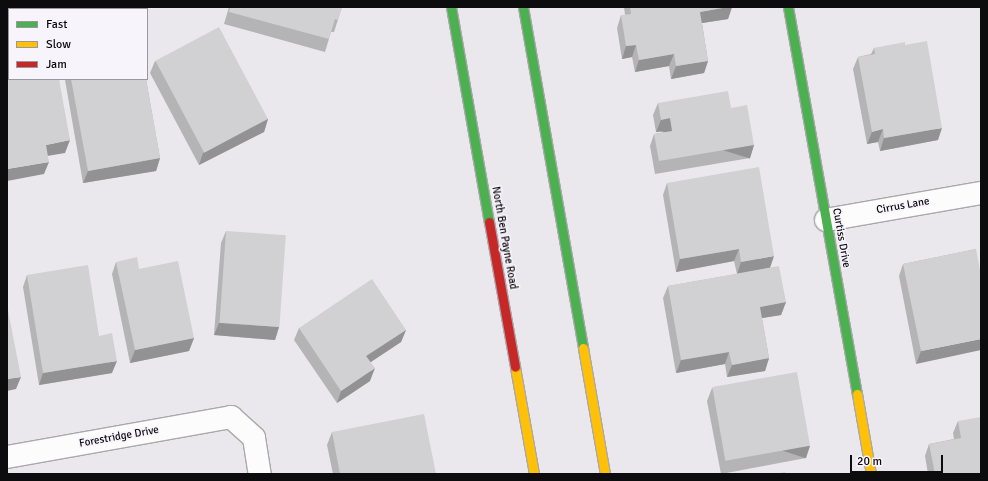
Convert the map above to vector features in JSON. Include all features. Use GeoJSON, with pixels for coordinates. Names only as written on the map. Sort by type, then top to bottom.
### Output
{"type":"FeatureCollection","features":[{"type":"Feature","properties":{"kind":"street","name":"North Ben Payne Road"},"geometry":{"type":"LineString","coordinates":[[451,7],[534,474]]}},
{"type":"Feature","properties":{"kind":"street"},"geometry":{"type":"LineString","coordinates":[[523,7],[605,474]]}},
{"type":"Feature","properties":{"kind":"street","name":"Curtiss Drive"},"geometry":{"type":"LineString","coordinates":[[788,7],[871,474]]}},
{"type":"Feature","properties":{"kind":"street","name":"Cirrus Lane"},"geometry":{"type":"LineString","coordinates":[[826,220],[981,193]]}},
{"type":"Feature","properties":{"kind":"street","name":"Forestridge Drive"},"geometry":{"type":"LineString","coordinates":[[7,457],[231,417],[254,438],[260,474]]}},
{"type":"Feature","properties":{"kind":"building"},"geometry":{"type":"Polygon","coordinates":[[[230,7],[342,7],[338,20],[335,19],[329,39],[229,12],[230,7]]]}},
{"type":"Feature","properties":{"kind":"building"},"geometry":{"type":"Polygon","coordinates":[[[630,7],[728,7],[700,12],[708,61],[676,66],[674,54],[639,60],[636,45],[626,46],[621,15],[631,14],[630,7]]]}},
{"type":"Feature","properties":{"kind":"building"},"geometry":{"type":"Polygon","coordinates":[[[219,27],[268,119],[204,153],[155,61],[219,27]]]}},
{"type":"Feature","properties":{"kind":"building"},"geometry":{"type":"Polygon","coordinates":[[[927,41],[942,128],[884,138],[883,129],[872,132],[858,57],[875,54],[874,48],[905,42],[905,45],[927,41]]]}},
{"type":"Feature","properties":{"kind":"building"},"geometry":{"type":"Polygon","coordinates":[[[7,71],[8,80],[59,80],[70,140],[46,145],[49,162],[7,169],[7,71]]]}},
{"type":"Feature","properties":{"kind":"building"},"geometry":{"type":"Polygon","coordinates":[[[71,80],[146,80],[160,158],[88,171],[71,80]]]}},
{"type":"Feature","properties":{"kind":"building"},"geometry":{"type":"Polygon","coordinates":[[[728,91],[731,108],[747,105],[754,145],[659,161],[654,134],[672,131],[670,118],[661,120],[658,103],[728,91]]]}},
{"type":"Feature","properties":{"kind":"building"},"geometry":{"type":"Polygon","coordinates":[[[759,167],[774,256],[741,262],[739,249],[680,259],[667,183],[759,167]]]}},
{"type":"Feature","properties":{"kind":"building"},"geometry":{"type":"Polygon","coordinates":[[[226,231],[286,235],[279,327],[220,323],[226,231]]]}},
{"type":"Feature","properties":{"kind":"building"},"geometry":{"type":"Polygon","coordinates":[[[976,249],[981,275],[981,339],[921,351],[903,264],[976,249]]]}},
{"type":"Feature","properties":{"kind":"building"},"geometry":{"type":"Polygon","coordinates":[[[137,257],[139,269],[178,261],[194,338],[135,350],[116,262],[137,257]]]}},
{"type":"Feature","properties":{"kind":"building"},"geometry":{"type":"Polygon","coordinates":[[[88,265],[99,336],[112,333],[117,361],[43,373],[27,275],[88,265]]]}},
{"type":"Feature","properties":{"kind":"building"},"geometry":{"type":"Polygon","coordinates":[[[779,266],[786,302],[760,307],[769,358],[732,365],[729,352],[681,360],[668,286],[779,266]]]}},
{"type":"Feature","properties":{"kind":"building"},"geometry":{"type":"Polygon","coordinates":[[[372,279],[406,330],[366,356],[375,368],[341,391],[299,328],[372,279]]]}},
{"type":"Feature","properties":{"kind":"building"},"geometry":{"type":"Polygon","coordinates":[[[7,305],[21,377],[7,379],[7,305]]]}},
{"type":"Feature","properties":{"kind":"building"},"geometry":{"type":"Polygon","coordinates":[[[797,372],[810,446],[725,461],[712,387],[797,372]]]}},
{"type":"Feature","properties":{"kind":"building"},"geometry":{"type":"Polygon","coordinates":[[[424,414],[436,474],[340,474],[332,432],[424,414]]]}},
{"type":"Feature","properties":{"kind":"building"},"geometry":{"type":"Polygon","coordinates":[[[981,417],[981,474],[935,474],[929,444],[961,438],[958,421],[981,417]]]}},
{"type":"Feature","properties":{"kind":"building"},"geometry":{"type":"Polygon","coordinates":[[[785,472],[786,474],[774,474],[785,472]]]}},
{"type":"Feature","properties":{"kind":"traffic: fast"},"geometry":{"type":"LineString","coordinates":[[451,7],[489,222]]}},
{"type":"Feature","properties":{"kind":"traffic: fast"},"geometry":{"type":"LineString","coordinates":[[523,7],[583,348]]}},
{"type":"Feature","properties":{"kind":"traffic: fast"},"geometry":{"type":"LineString","coordinates":[[788,7],[857,394]]}},
{"type":"Feature","properties":{"kind":"traffic: slow"},"geometry":{"type":"LineString","coordinates":[[583,348],[605,474]]}},
{"type":"Feature","properties":{"kind":"traffic: slow"},"geometry":{"type":"LineString","coordinates":[[515,367],[534,474]]}},
{"type":"Feature","properties":{"kind":"traffic: slow"},"geometry":{"type":"LineString","coordinates":[[857,394],[871,474]]}},
{"type":"Feature","properties":{"kind":"traffic: jam"},"geometry":{"type":"LineString","coordinates":[[489,222],[515,367]]}}]}
